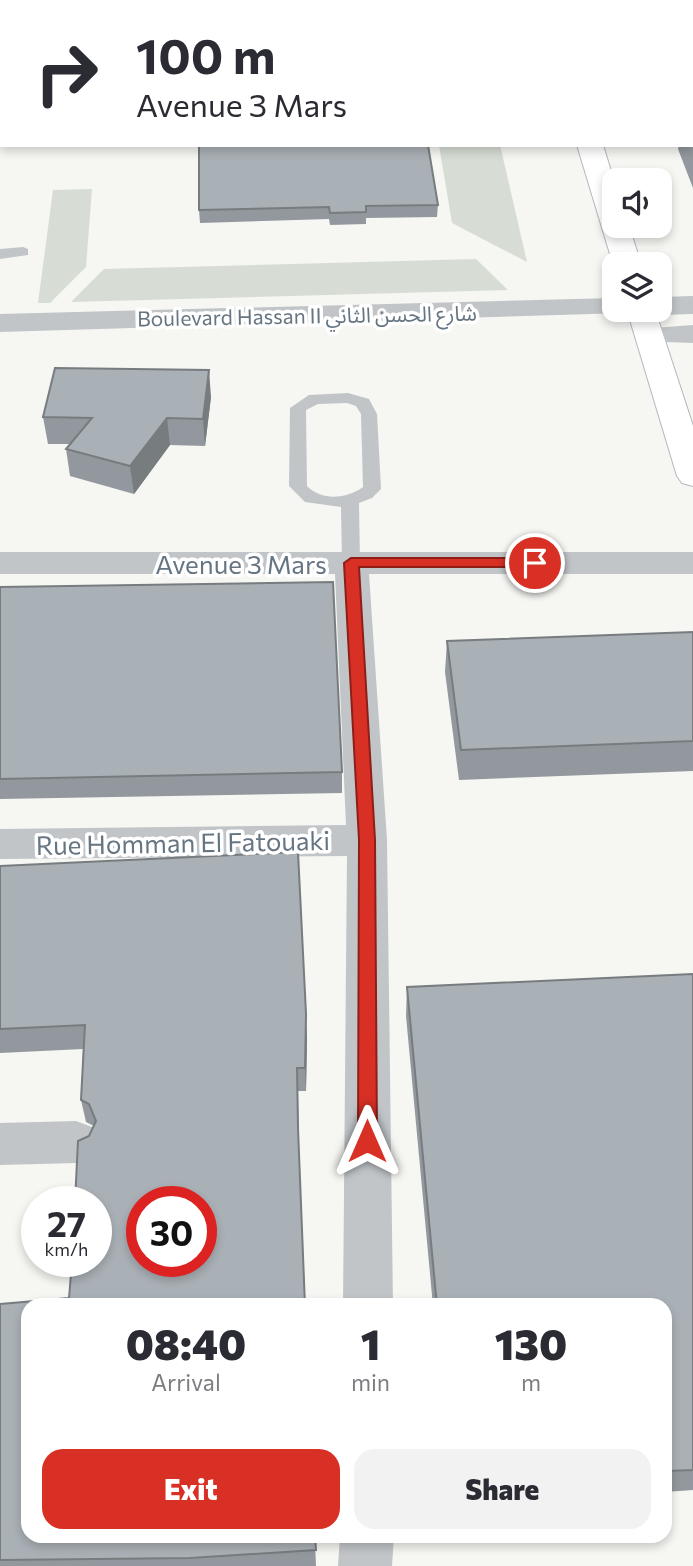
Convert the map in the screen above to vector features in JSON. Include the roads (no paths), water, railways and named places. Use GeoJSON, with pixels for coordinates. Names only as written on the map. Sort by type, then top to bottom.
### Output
{"type":"FeatureCollection","features":[{"type":"Feature","properties":{"kind":"street"},"geometry":{"type":"LineString","coordinates":[[591,147],[602,183]]}},
{"type":"Feature","properties":{"kind":"street"},"geometry":{"type":"LineString","coordinates":[[672,306],[693,305]]}},
{"type":"Feature","properties":{"kind":"street","name":"Boulevard Hassan II شارع الحسن الثاني"},"geometry":{"type":"LineString","coordinates":[[0,323],[602,307]]}},
{"type":"Feature","properties":{"kind":"street"},"geometry":{"type":"LineString","coordinates":[[645,323],[693,334]]}},
{"type":"Feature","properties":{"kind":"street"},"geometry":{"type":"LineString","coordinates":[[645,323],[693,476]]}},
{"type":"Feature","properties":{"kind":"street","name":"Avenue 3 Mars"},"geometry":{"type":"LineString","coordinates":[[0,563],[693,563]]}},
{"type":"Feature","properties":{"kind":"street"},"geometry":{"type":"LineString","coordinates":[[351,563],[367,840],[368,1298]]}},
{"type":"Feature","properties":{"kind":"street","name":"Rue Homman El Fatouaki"},"geometry":{"type":"LineString","coordinates":[[0,844],[367,840]]}},
{"type":"Feature","properties":{"kind":"street"},"geometry":{"type":"LineString","coordinates":[[0,1144],[76,1142]]}},
{"type":"Feature","properties":{"kind":"street"},"geometry":{"type":"LineString","coordinates":[[365,1566],[367,1543]]}},
{"type":"Feature","properties":{"kind":"lane"},"geometry":{"type":"LineString","coordinates":[[0,254],[23,252]]}},
{"type":"Feature","properties":{"kind":"lane"},"geometry":{"type":"LineString","coordinates":[[348,398],[367,408],[374,483],[368,494],[350,500],[320,500],[300,491],[297,413],[308,401],[348,398]]}},
{"type":"Feature","properties":{"kind":"lane"},"geometry":{"type":"LineString","coordinates":[[350,500],[351,563]]}}]}
